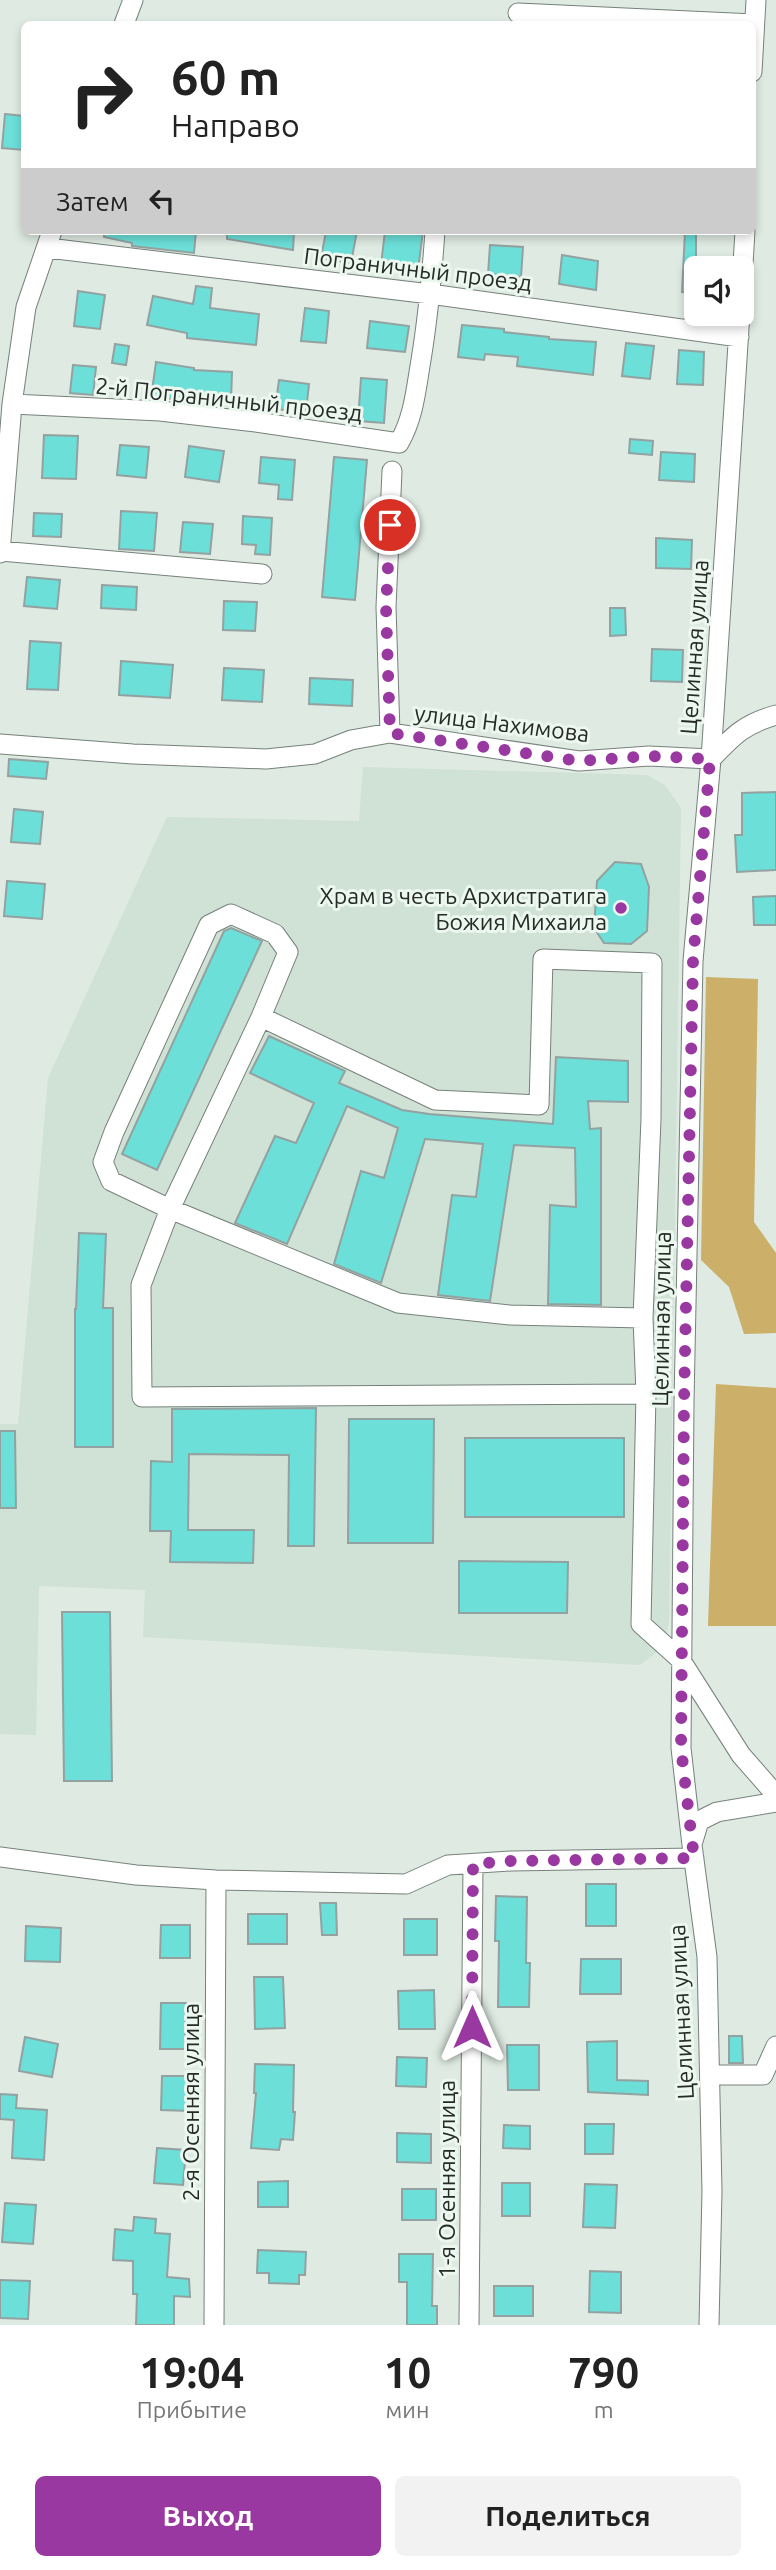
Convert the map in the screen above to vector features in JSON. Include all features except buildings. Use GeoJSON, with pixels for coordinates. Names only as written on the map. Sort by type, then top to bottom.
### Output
{"type":"FeatureCollection","features":[{"type":"Feature","properties":{"kind":"street"},"geometry":{"type":"LineString","coordinates":[[125,21],[134,0]]}},
{"type":"Feature","properties":{"kind":"street"},"geometry":{"type":"LineString","coordinates":[[754,21],[756,0]]}},
{"type":"Feature","properties":{"kind":"street"},"geometry":{"type":"LineString","coordinates":[[518,13],[690,21]]}},
{"type":"Feature","properties":{"kind":"street"},"geometry":{"type":"LineString","coordinates":[[430,294],[435,235]]}},
{"type":"Feature","properties":{"kind":"street"},"geometry":{"type":"LineString","coordinates":[[744,256],[745,235]]}},
{"type":"Feature","properties":{"kind":"street"},"geometry":{"type":"LineString","coordinates":[[50,239],[26,307],[12,404],[0,552],[262,574]]}},
{"type":"Feature","properties":{"kind":"street","name":"Пограничный проезд"},"geometry":{"type":"LineString","coordinates":[[50,239],[739,337]]}},
{"type":"Feature","properties":{"kind":"street","name":"2-й Пограничный проезд"},"geometry":{"type":"LineString","coordinates":[[12,404],[160,411],[400,443],[414,408],[430,294]]}},
{"type":"Feature","properties":{"kind":"street","name":"Целинная улица"},"geometry":{"type":"LineString","coordinates":[[709,2325],[712,2192],[708,1957],[681,1748],[680,1659],[693,961],[710,759],[739,326]]}},
{"type":"Feature","properties":{"kind":"street"},"geometry":{"type":"LineString","coordinates":[[390,733],[386,607],[392,471]]}},
{"type":"Feature","properties":{"kind":"street"},"geometry":{"type":"LineString","coordinates":[[710,759],[737,731],[754,721],[776,715]]}},
{"type":"Feature","properties":{"kind":"street","name":"улица Нахимова"},"geometry":{"type":"LineString","coordinates":[[0,744],[133,754],[266,759],[315,754],[351,740],[390,733],[579,761],[649,756],[710,759]]}},
{"type":"Feature","properties":{"kind":"street"},"geometry":{"type":"LineString","coordinates":[[643,1318],[510,1315],[398,1303],[170,1209],[111,1181],[103,1162],[114,1132],[209,925],[231,914],[275,934],[288,952],[261,1017],[170,1209],[141,1285],[142,1397],[646,1395]]}},
{"type":"Feature","properties":{"kind":"street"},"geometry":{"type":"LineString","coordinates":[[261,1017],[435,1100],[539,1105],[543,959],[652,963],[643,1318],[646,1395],[641,1624],[680,1659],[741,1755],[776,1796]]}},
{"type":"Feature","properties":{"kind":"street"},"geometry":{"type":"LineString","coordinates":[[0,1857],[136,1875],[216,1880],[406,1884],[448,1865],[693,1851],[699,1821],[717,1812],[776,1802]]}},
{"type":"Feature","properties":{"kind":"street","name":"1-я Осенняя улица"},"geometry":{"type":"LineString","coordinates":[[469,2325],[473,1864]]}},
{"type":"Feature","properties":{"kind":"street","name":"2-я Осенняя улица"},"geometry":{"type":"LineString","coordinates":[[214,2325],[216,1880]]}},
{"type":"Feature","properties":{"kind":"street"},"geometry":{"type":"LineString","coordinates":[[710,2075],[763,2075],[776,2046]]}},
{"type":"Feature","properties":{"kind":"shaded area"},"geometry":{"type":"Polygon","coordinates":[[[363,767],[647,775],[665,785],[681,808],[669,1621],[665,1646],[640,1665],[143,1637],[145,1590],[39,1586],[36,1735],[0,1734],[0,1424],[18,1424],[48,1078],[167,817],[359,821],[363,767]]]}},
{"type":"Feature","properties":{"kind":"shaded area"},"geometry":{"type":"Polygon","coordinates":[[[706,977],[758,979],[754,1222],[776,1253],[776,1333],[744,1334],[729,1287],[701,1260],[706,977]]]}},
{"type":"Feature","properties":{"kind":"shaded area"},"geometry":{"type":"Polygon","coordinates":[[[716,1384],[776,1388],[776,1626],[708,1626],[716,1384]]]}},
{"type":"Feature","properties":{"kind":"place","name":"Храм в честь Архистратига Божия Михаила"},"geometry":{"type":"Point","coordinates":[621,908]}},
{"type":"Feature","properties":{"kind":"route"},"geometry":{"type":"LineString","coordinates":[[390,525],[386,607],[390,733],[579,761],[649,756],[710,759],[693,961],[680,1659],[681,1748],[694,1858],[473,1864],[472,2027]]}}]}
